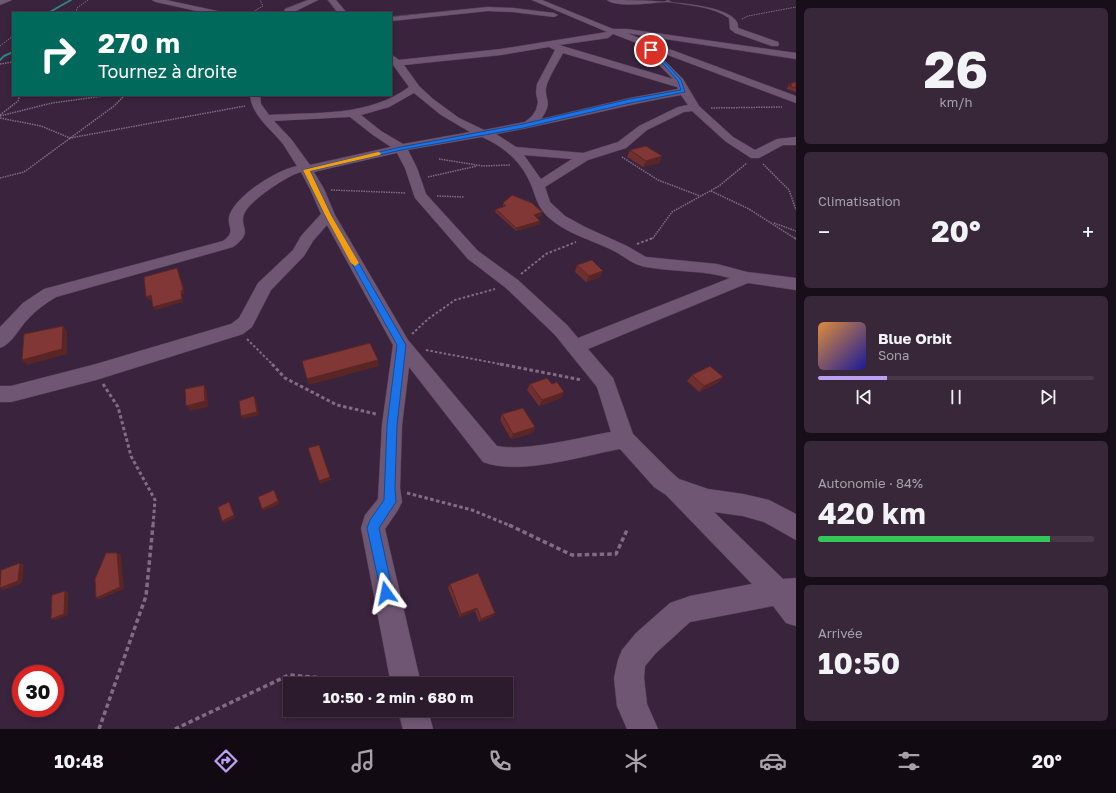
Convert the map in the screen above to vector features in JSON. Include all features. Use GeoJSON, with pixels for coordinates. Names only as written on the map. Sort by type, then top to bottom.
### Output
{"type":"FeatureCollection","features":[{"type":"Feature","properties":{"kind":"street"},"geometry":{"type":"LineString","coordinates":[[0,3],[8,0]]}},
{"type":"Feature","properties":{"kind":"street"},"geometry":{"type":"LineString","coordinates":[[156,0],[212,12]]}},
{"type":"Feature","properties":{"kind":"street"},"geometry":{"type":"LineString","coordinates":[[288,12],[314,0]]}},
{"type":"Feature","properties":{"kind":"street"},"geometry":{"type":"LineString","coordinates":[[332,0],[342,12]]}},
{"type":"Feature","properties":{"kind":"street"},"geometry":{"type":"LineString","coordinates":[[536,0],[655,48],[796,100]]}},
{"type":"Feature","properties":{"kind":"street"},"geometry":{"type":"LineString","coordinates":[[611,0],[631,2],[664,0]]}},
{"type":"Feature","properties":{"kind":"street"},"geometry":{"type":"LineString","coordinates":[[671,0],[725,12],[730,14],[735,22],[734,29],[745,35],[772,44],[796,48]]}},
{"type":"Feature","properties":{"kind":"street"},"geometry":{"type":"LineString","coordinates":[[392,19],[465,11],[508,9],[584,20]]}},
{"type":"Feature","properties":{"kind":"street"},"geometry":{"type":"LineString","coordinates":[[796,56],[750,50],[644,32],[612,31],[601,36],[555,46],[501,52],[395,60],[414,88],[455,120],[482,133],[499,139],[514,150],[529,170],[538,186],[543,201],[548,208],[565,222],[593,237],[623,249],[639,260],[645,262],[717,269],[747,277],[796,284]]}},
{"type":"Feature","properties":{"kind":"street"},"geometry":{"type":"LineString","coordinates":[[555,46],[682,88]]}},
{"type":"Feature","properties":{"kind":"street"},"geometry":{"type":"LineString","coordinates":[[529,125],[542,108],[542,84],[555,46]]}},
{"type":"Feature","properties":{"kind":"street"},"geometry":{"type":"LineString","coordinates":[[655,48],[651,50],[651,52],[680,81],[682,88],[695,108],[729,139],[755,155],[781,142],[796,141]]}},
{"type":"Feature","properties":{"kind":"street"},"geometry":{"type":"LineString","coordinates":[[259,106],[352,114],[378,109],[402,98],[414,88]]}},
{"type":"Feature","properties":{"kind":"street"},"geometry":{"type":"LineString","coordinates":[[0,341],[6,330],[35,302],[50,293],[228,244],[236,239],[239,234],[237,217],[240,209],[263,188],[287,172],[401,148],[529,125],[682,88]]}},
{"type":"Feature","properties":{"kind":"street"},"geometry":{"type":"LineString","coordinates":[[259,106],[306,169],[317,189],[328,215],[402,345],[491,455],[497,458],[527,456],[624,438]]}},
{"type":"Feature","properties":{"kind":"street"},"geometry":{"type":"LineString","coordinates":[[538,186],[584,157],[602,150],[622,145],[642,128],[678,111],[695,108]]}},
{"type":"Feature","properties":{"kind":"street"},"geometry":{"type":"LineString","coordinates":[[352,114],[377,133],[401,148],[418,187],[473,255],[512,284],[561,330],[606,384],[624,438],[662,479],[787,592],[796,613]]}},
{"type":"Feature","properties":{"kind":"street"},"geometry":{"type":"LineString","coordinates":[[514,150],[584,157]]}},
{"type":"Feature","properties":{"kind":"street"},"geometry":{"type":"LineString","coordinates":[[0,394],[11,394],[96,372],[237,329],[246,322],[264,287],[299,253],[306,238],[328,215]]}},
{"type":"Feature","properties":{"kind":"street"},"geometry":{"type":"LineString","coordinates":[[575,346],[747,277]]}},
{"type":"Feature","properties":{"kind":"street"},"geometry":{"type":"LineString","coordinates":[[396,677],[373,532],[374,524],[390,502],[389,488],[392,425],[402,345]]}},
{"type":"Feature","properties":{"kind":"street"},"geometry":{"type":"LineString","coordinates":[[672,487],[708,500],[744,505],[769,512],[796,528]]}},
{"type":"Feature","properties":{"kind":"street"},"geometry":{"type":"LineString","coordinates":[[642,729],[632,706],[629,678],[632,660],[646,643],[680,613],[690,609],[787,592]]}},
{"type":"Feature","properties":{"kind":"street"},"geometry":{"type":"LineString","coordinates":[[415,717],[418,729]]}},
{"type":"Feature","properties":{"kind":"path"},"geometry":{"type":"LineString","coordinates":[[76,12],[77,8],[88,0]]}},
{"type":"Feature","properties":{"kind":"path"},"geometry":{"type":"LineString","coordinates":[[253,12],[263,6],[260,0]]}},
{"type":"Feature","properties":{"kind":"path"},"geometry":{"type":"LineString","coordinates":[[735,22],[748,16],[796,7]]}},
{"type":"Feature","properties":{"kind":"path"},"geometry":{"type":"LineString","coordinates":[[0,46],[12,37]]}},
{"type":"Feature","properties":{"kind":"path"},"geometry":{"type":"LineString","coordinates":[[0,64],[12,62]]}},
{"type":"Feature","properties":{"kind":"path"},"geometry":{"type":"LineString","coordinates":[[0,116],[18,101],[20,96]]}},
{"type":"Feature","properties":{"kind":"path"},"geometry":{"type":"LineString","coordinates":[[0,116],[52,103],[104,96]]}},
{"type":"Feature","properties":{"kind":"path"},"geometry":{"type":"LineString","coordinates":[[0,178],[24,172],[114,106],[124,96]]}},
{"type":"Feature","properties":{"kind":"path"},"geometry":{"type":"LineString","coordinates":[[0,116],[41,126],[70,138],[259,106]]}},
{"type":"Feature","properties":{"kind":"path"},"geometry":{"type":"LineString","coordinates":[[695,108],[786,107]]}},
{"type":"Feature","properties":{"kind":"path"},"geometry":{"type":"LineString","coordinates":[[602,150],[622,157],[658,180],[700,196]]}},
{"type":"Feature","properties":{"kind":"path"},"geometry":{"type":"LineString","coordinates":[[623,249],[653,238],[672,212],[719,186],[755,155],[789,190],[796,210]]}},
{"type":"Feature","properties":{"kind":"path"},"geometry":{"type":"LineString","coordinates":[[439,159],[498,167],[523,162]]}},
{"type":"Feature","properties":{"kind":"path"},"geometry":{"type":"LineString","coordinates":[[317,189],[410,193],[418,187],[480,165]]}},
{"type":"Feature","properties":{"kind":"path"},"geometry":{"type":"LineString","coordinates":[[418,187],[464,197]]}},
{"type":"Feature","properties":{"kind":"path"},"geometry":{"type":"LineString","coordinates":[[710,191],[749,209],[796,239]]}},
{"type":"Feature","properties":{"kind":"path"},"geometry":{"type":"LineString","coordinates":[[769,222],[796,231]]}},
{"type":"Feature","properties":{"kind":"path"},"geometry":{"type":"LineString","coordinates":[[237,329],[285,378],[337,405],[374,413],[392,425]]}},
{"type":"Feature","properties":{"kind":"path"},"geometry":{"type":"LineString","coordinates":[[402,345],[558,377],[606,384]]}},
{"type":"Feature","properties":{"kind":"path"},"geometry":{"type":"LineString","coordinates":[[96,372],[118,407],[131,456],[155,500],[146,596],[98,729]]}},
{"type":"Feature","properties":{"kind":"path"},"geometry":{"type":"LineString","coordinates":[[389,488],[472,510],[499,520],[572,555],[616,554],[627,530]]}},
{"type":"Feature","properties":{"kind":"path"},"geometry":{"type":"LineString","coordinates":[[285,677],[289,675],[313,677]]}},
{"type":"Feature","properties":{"kind":"path"},"geometry":{"type":"LineString","coordinates":[[175,729],[283,678]]}},
{"type":"Feature","properties":{"kind":"building"},"geometry":{"type":"Polygon","coordinates":[[[796,82],[796,88],[789,86],[792,85],[789,84],[796,82]]]}},
{"type":"Feature","properties":{"kind":"building"},"geometry":{"type":"Polygon","coordinates":[[[646,146],[662,156],[646,161],[630,150],[646,146]]]}},
{"type":"Feature","properties":{"kind":"building"},"geometry":{"type":"Polygon","coordinates":[[[512,195],[532,203],[542,212],[534,215],[540,221],[516,228],[496,209],[506,206],[503,203],[512,195]]]}},
{"type":"Feature","properties":{"kind":"building"},"geometry":{"type":"Polygon","coordinates":[[[592,260],[603,271],[589,276],[577,265],[592,260]]]}},
{"type":"Feature","properties":{"kind":"building"},"geometry":{"type":"Polygon","coordinates":[[[177,268],[183,290],[181,291],[182,299],[153,307],[151,295],[146,297],[144,277],[177,268]]]}},
{"type":"Feature","properties":{"kind":"building"},"geometry":{"type":"Polygon","coordinates":[[[63,326],[62,349],[22,360],[24,334],[63,326]]]}},
{"type":"Feature","properties":{"kind":"building"},"geometry":{"type":"Polygon","coordinates":[[[370,343],[378,360],[307,379],[302,361],[370,343]]]}},
{"type":"Feature","properties":{"kind":"building"},"geometry":{"type":"Polygon","coordinates":[[[710,366],[723,377],[704,386],[692,375],[710,366]]]}},
{"type":"Feature","properties":{"kind":"building"},"geometry":{"type":"Polygon","coordinates":[[[547,378],[552,384],[557,382],[564,392],[542,400],[530,384],[547,378]]]}},
{"type":"Feature","properties":{"kind":"building"},"geometry":{"type":"Polygon","coordinates":[[[204,385],[205,401],[186,406],[185,389],[204,385]]]}},
{"type":"Feature","properties":{"kind":"building"},"geometry":{"type":"Polygon","coordinates":[[[254,396],[257,412],[241,416],[239,401],[254,396]]]}},
{"type":"Feature","properties":{"kind":"building"},"geometry":{"type":"Polygon","coordinates":[[[523,408],[535,427],[513,434],[502,414],[523,408]]]}},
{"type":"Feature","properties":{"kind":"building"},"geometry":{"type":"Polygon","coordinates":[[[319,445],[330,477],[319,481],[308,448],[319,445]]]}},
{"type":"Feature","properties":{"kind":"building"},"geometry":{"type":"Polygon","coordinates":[[[274,490],[278,501],[262,509],[258,497],[274,490]]]}},
{"type":"Feature","properties":{"kind":"building"},"geometry":{"type":"Polygon","coordinates":[[[229,502],[234,515],[222,521],[218,507],[229,502]]]}},
{"type":"Feature","properties":{"kind":"building"},"geometry":{"type":"Polygon","coordinates":[[[106,553],[117,553],[120,587],[96,598],[95,579],[106,553]]]}},
{"type":"Feature","properties":{"kind":"building"},"geometry":{"type":"Polygon","coordinates":[[[20,563],[18,581],[0,588],[1,570],[20,563]]]}},
{"type":"Feature","properties":{"kind":"building"},"geometry":{"type":"Polygon","coordinates":[[[478,573],[495,613],[481,619],[477,608],[461,614],[450,584],[478,573]]]}},
{"type":"Feature","properties":{"kind":"building"},"geometry":{"type":"Polygon","coordinates":[[[65,591],[64,614],[51,619],[52,595],[65,591]]]}},
{"type":"Feature","properties":{"kind":"waterway"},"geometry":{"type":"LineString","coordinates":[[50,12],[71,0]]}},
{"type":"Feature","properties":{"kind":"waterway"},"geometry":{"type":"LineString","coordinates":[[0,60],[4,56],[12,52]]}},
{"type":"Feature","properties":{"kind":"slow traffic"},"geometry":{"type":"LineString","coordinates":[[355,263],[328,215],[317,189],[306,170],[378,153]]}},
{"type":"Feature","properties":{"kind":"route"},"geometry":{"type":"LineString","coordinates":[[386,593],[373,528],[374,524],[390,502],[389,488],[392,425],[402,345],[328,215],[317,189],[306,170],[401,148],[523,126],[630,101],[684,91],[680,81],[651,52],[651,50]]}}]}
